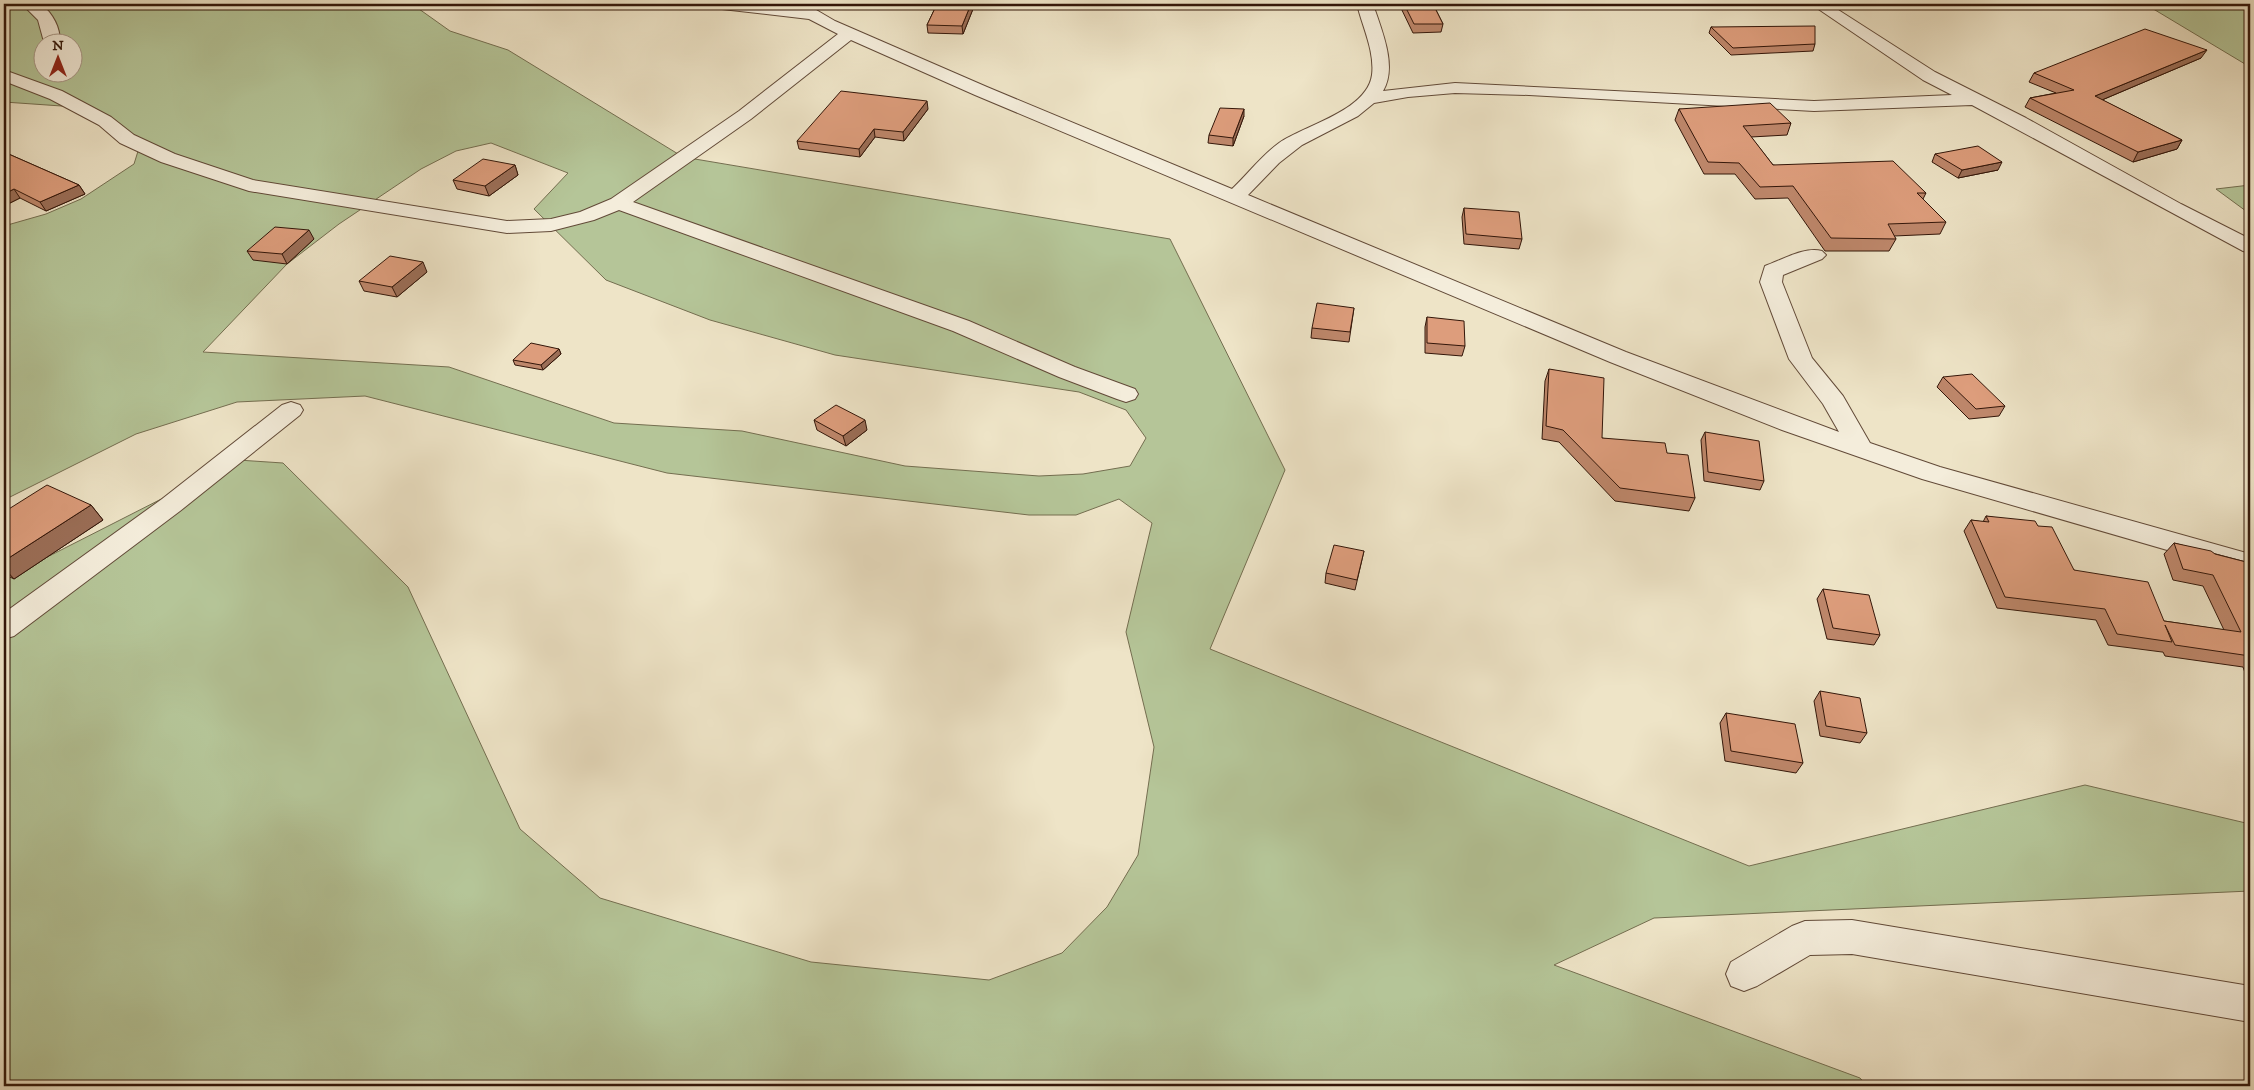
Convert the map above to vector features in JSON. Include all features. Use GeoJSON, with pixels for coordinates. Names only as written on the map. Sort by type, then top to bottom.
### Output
{"type":"FeatureCollection","features":[{"type":"Feature","properties":{"kind":"street"},"geometry":{"type":"LineString","coordinates":[[30,4],[43,11],[51,32]]}},
{"type":"Feature","properties":{"kind":"street"},"geometry":{"type":"LineString","coordinates":[[722,4],[802,9],[981,91],[1236,196],[1618,358],[1861,449],[2003,494],[2250,564]]}},
{"type":"Feature","properties":{"kind":"street"},"geometry":{"type":"LineString","coordinates":[[1236,196],[1285,148],[1342,118],[1369,99],[1378,88],[1381,77],[1380,60],[1365,4]]}},
{"type":"Feature","properties":{"kind":"street"},"geometry":{"type":"LineString","coordinates":[[1819,4],[1862,30],[1905,62],[2174,208],[2250,246]]}},
{"type":"Feature","properties":{"kind":"street"},"geometry":{"type":"LineString","coordinates":[[12,77],[56,95],[105,122],[127,139],[168,158],[249,185],[507,227],[551,225],[587,216],[618,203],[746,114],[850,32]]}},
{"type":"Feature","properties":{"kind":"street"},"geometry":{"type":"LineString","coordinates":[[12,77],[32,73]]}},
{"type":"Feature","properties":{"kind":"street"},"geometry":{"type":"LineString","coordinates":[[1369,99],[1408,92],[1455,88],[1599,93],[1814,106],[1976,99]]}},
{"type":"Feature","properties":{"kind":"street"},"geometry":{"type":"LineString","coordinates":[[618,203],[961,326],[1067,372],[1126,394]]}},
{"type":"Feature","properties":{"kind":"street"},"geometry":{"type":"LineString","coordinates":[[1815,255],[1773,271],[1771,282],[1801,359],[1834,400],[1861,449]]}},
{"type":"Feature","properties":{"kind":"street"},"geometry":{"type":"LineString","coordinates":[[4,628],[171,505],[291,410]]}},
{"type":"Feature","properties":{"kind":"street"},"geometry":{"type":"LineString","coordinates":[[1744,974],[1805,938],[1852,937],[2250,1004]]}},
{"type":"Feature","properties":{"kind":"green space"},"geometry":{"type":"Polygon","coordinates":[[[4,4],[412,4],[450,31],[508,50],[683,157],[1170,239],[1285,470],[1210,649],[1749,866],[2085,785],[2250,824],[2250,891],[1654,918],[1554,965],[1860,1078],[1867,1086],[4,1086],[4,579],[238,460],[283,463],[408,587],[520,829],[600,898],[811,962],[989,980],[1062,953],[1107,907],[1138,855],[1154,747],[1126,632],[1152,523],[1119,499],[1076,515],[1029,515],[667,473],[365,396],[237,402],[136,434],[4,500],[4,226],[46,214],[81,199],[134,164],[139,148],[76,107],[4,102],[4,4]],[[491,143],[456,151],[421,169],[339,224],[287,264],[203,352],[449,367],[614,423],[742,431],[905,466],[1039,476],[1083,474],[1130,466],[1146,438],[1126,410],[1079,392],[835,355],[710,320],[606,280],[534,209],[568,173],[491,143]]]}},
{"type":"Feature","properties":{"kind":"green space"},"geometry":{"type":"Polygon","coordinates":[[[2145,4],[2250,4],[2250,67],[2145,4]]]}},
{"type":"Feature","properties":{"kind":"green space"},"geometry":{"type":"Polygon","coordinates":[[[2250,185],[2250,214],[2216,189],[2250,185]]]}},
{"type":"Feature","properties":{"kind":"building"},"geometry":{"type":"Polygon","coordinates":[[[937,4],[971,4],[962,26],[927,25],[937,4]]]}},
{"type":"Feature","properties":{"kind":"building"},"geometry":{"type":"Polygon","coordinates":[[[1404,4],[1433,4],[1443,24],[1414,24],[1404,4]]]}},
{"type":"Feature","properties":{"kind":"building"},"geometry":{"type":"Polygon","coordinates":[[[1815,26],[1815,44],[1733,48],[1711,27],[1815,26]]]}},
{"type":"Feature","properties":{"kind":"building"},"geometry":{"type":"Polygon","coordinates":[[[2145,29],[2207,50],[2095,96],[2182,140],[2138,152],[2030,98],[2074,90],[2034,73],[2145,29]]]}},
{"type":"Feature","properties":{"kind":"building"},"geometry":{"type":"Polygon","coordinates":[[[841,91],[927,101],[903,132],[874,129],[859,149],[797,141],[841,91]]]}},
{"type":"Feature","properties":{"kind":"building"},"geometry":{"type":"Polygon","coordinates":[[[1770,103],[1791,123],[1743,126],[1773,165],[1893,161],[1926,193],[1917,193],[1946,222],[1888,224],[1896,239],[1831,238],[1793,186],[1760,187],[1739,163],[1708,162],[1679,109],[1770,103]]]}},
{"type":"Feature","properties":{"kind":"building"},"geometry":{"type":"Polygon","coordinates":[[[1220,108],[1244,109],[1233,138],[1209,135],[1220,108]]]}},
{"type":"Feature","properties":{"kind":"building"},"geometry":{"type":"Polygon","coordinates":[[[1978,146],[2002,162],[1962,170],[1935,154],[1978,146]]]}},
{"type":"Feature","properties":{"kind":"building"},"geometry":{"type":"Polygon","coordinates":[[[4,152],[79,185],[40,202],[14,189],[4,194],[4,152]]]}},
{"type":"Feature","properties":{"kind":"building"},"geometry":{"type":"Polygon","coordinates":[[[483,159],[515,165],[485,186],[453,180],[483,159]]]}},
{"type":"Feature","properties":{"kind":"building"},"geometry":{"type":"Polygon","coordinates":[[[1464,208],[1519,212],[1522,239],[1466,234],[1464,208]]]}},
{"type":"Feature","properties":{"kind":"building"},"geometry":{"type":"Polygon","coordinates":[[[275,227],[309,230],[282,254],[247,251],[275,227]]]}},
{"type":"Feature","properties":{"kind":"building"},"geometry":{"type":"Polygon","coordinates":[[[390,256],[423,262],[392,287],[359,281],[390,256]]]}},
{"type":"Feature","properties":{"kind":"building"},"geometry":{"type":"Polygon","coordinates":[[[1317,303],[1354,308],[1350,332],[1312,328],[1317,303]]]}},
{"type":"Feature","properties":{"kind":"building"},"geometry":{"type":"Polygon","coordinates":[[[1427,317],[1464,321],[1465,346],[1427,343],[1427,317]]]}},
{"type":"Feature","properties":{"kind":"building"},"geometry":{"type":"Polygon","coordinates":[[[531,343],[559,349],[541,365],[513,360],[531,343]]]}},
{"type":"Feature","properties":{"kind":"building"},"geometry":{"type":"Polygon","coordinates":[[[1549,369],[1604,378],[1602,438],[1665,443],[1667,453],[1688,455],[1695,498],[1620,488],[1563,430],[1546,426],[1549,369]]]}},
{"type":"Feature","properties":{"kind":"building"},"geometry":{"type":"Polygon","coordinates":[[[1972,374],[2005,406],[1976,409],[1943,377],[1972,374]]]}},
{"type":"Feature","properties":{"kind":"building"},"geometry":{"type":"Polygon","coordinates":[[[836,405],[865,420],[843,436],[814,420],[836,405]]]}},
{"type":"Feature","properties":{"kind":"building"},"geometry":{"type":"Polygon","coordinates":[[[1705,432],[1759,441],[1764,481],[1708,472],[1705,432]]]}},
{"type":"Feature","properties":{"kind":"building"},"geometry":{"type":"Polygon","coordinates":[[[47,485],[91,505],[4,561],[4,512],[47,485]]]}},
{"type":"Feature","properties":{"kind":"building"},"geometry":{"type":"Polygon","coordinates":[[[1986,516],[2035,521],[2038,526],[2052,527],[2074,570],[2148,582],[2164,621],[2241,632],[2213,575],[2183,569],[2174,543],[2211,551],[2215,554],[2250,563],[2250,656],[2175,645],[2165,625],[2172,642],[2117,634],[2105,609],[2005,597],[1971,520],[1989,522],[1986,516]]]}},
{"type":"Feature","properties":{"kind":"building"},"geometry":{"type":"Polygon","coordinates":[[[1334,545],[1364,551],[1357,580],[1326,573],[1334,545]]]}},
{"type":"Feature","properties":{"kind":"building"},"geometry":{"type":"Polygon","coordinates":[[[1823,589],[1869,595],[1880,635],[1833,628],[1823,589]]]}},
{"type":"Feature","properties":{"kind":"building"},"geometry":{"type":"Polygon","coordinates":[[[1820,691],[1860,698],[1867,733],[1826,726],[1820,691]]]}},
{"type":"Feature","properties":{"kind":"building"},"geometry":{"type":"Polygon","coordinates":[[[1726,713],[1795,724],[1803,763],[1731,751],[1726,713]]]}}]}
